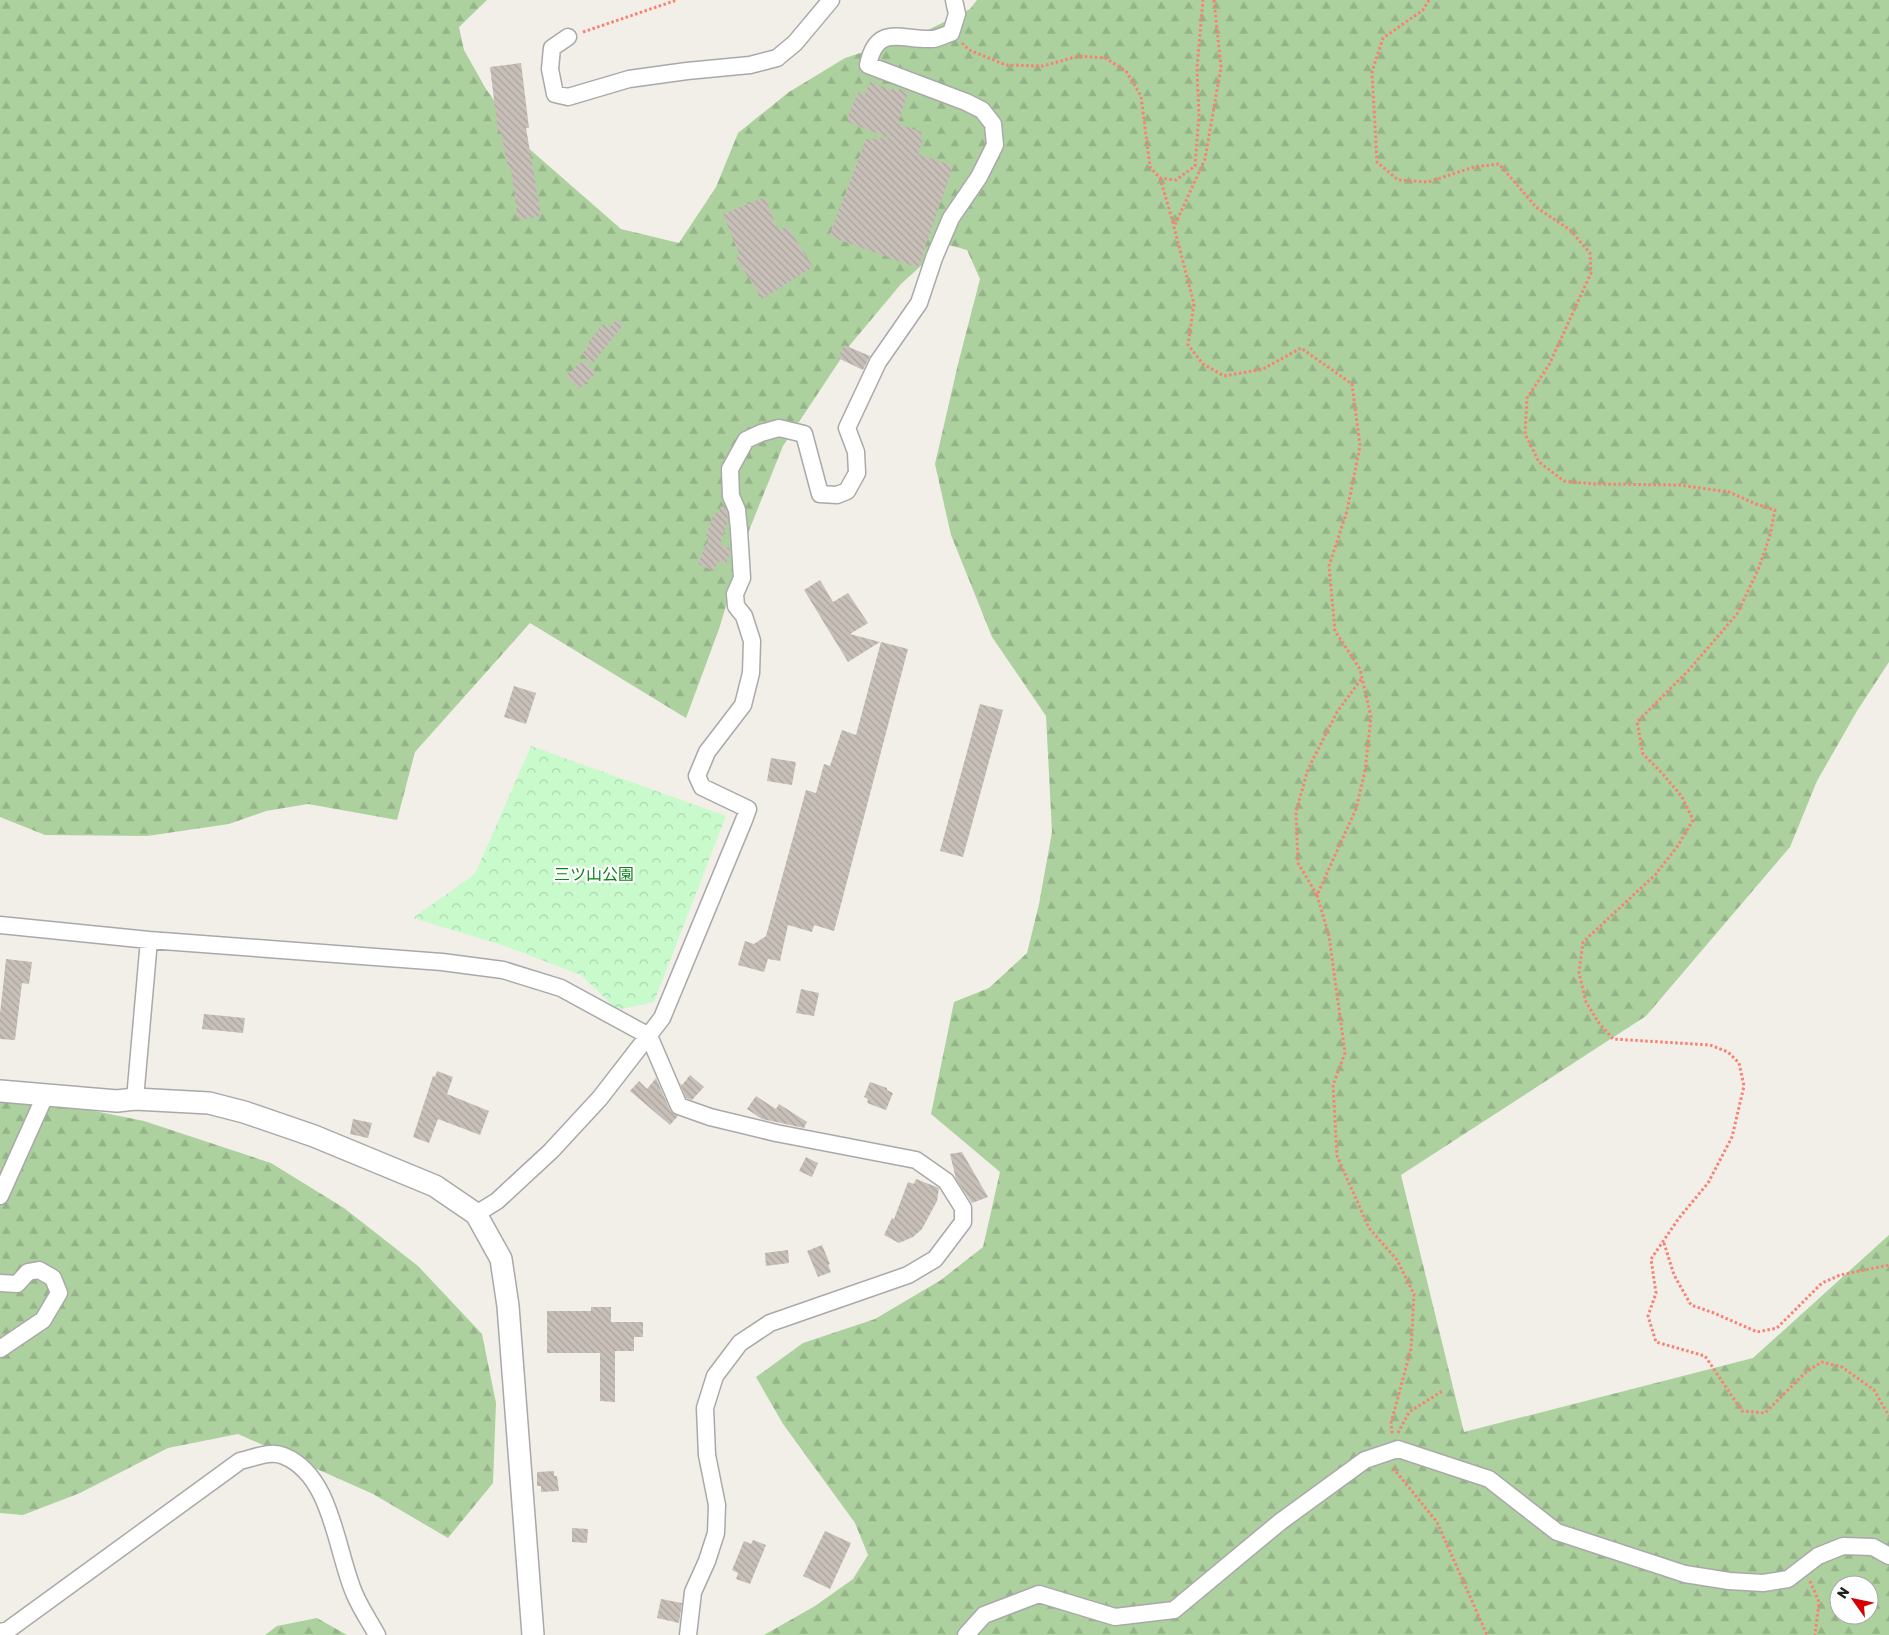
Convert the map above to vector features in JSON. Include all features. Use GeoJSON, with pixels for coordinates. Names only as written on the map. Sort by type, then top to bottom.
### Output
{"type":"FeatureCollection","features":[{"type":"Feature","properties":{"kind":"street"},"geometry":{"type":"LineString","coordinates":[[568,37],[552,48],[550,69],[555,94],[568,96],[629,80],[687,71],[750,65],[777,58],[795,43],[831,0]]}},
{"type":"Feature","properties":{"kind":"street"},"geometry":{"type":"LineString","coordinates":[[476,1214],[496,1201],[551,1151],[600,1098],[662,1018],[748,809],[702,787],[697,776],[707,752],[743,705],[751,673],[752,641],[744,616],[736,606],[735,594],[742,578],[737,510],[731,496],[730,469],[746,440],[779,428],[804,434],[820,494],[837,495],[847,492],[857,473],[856,452],[847,428],[878,362],[919,303],[934,258],[951,218],[979,176],[995,145],[993,124],[982,110],[966,102],[868,65],[871,52],[880,40],[891,35],[934,39],[951,33],[957,14],[954,0]]}},
{"type":"Feature","properties":{"kind":"street"},"geometry":{"type":"LineString","coordinates":[[0,924],[149,940],[442,962],[503,970],[561,988],[649,1036],[679,1106],[710,1117],[776,1133],[916,1160],[946,1181],[962,1208],[963,1222],[935,1259],[908,1276],[770,1323],[740,1343],[715,1376],[705,1408],[707,1455],[717,1505],[716,1533],[707,1561],[693,1592],[688,1635]]}},
{"type":"Feature","properties":{"kind":"street"},"geometry":{"type":"LineString","coordinates":[[135,1098],[149,940]]}},
{"type":"Feature","properties":{"kind":"street"},"geometry":{"type":"LineString","coordinates":[[0,1091],[117,1101],[135,1098],[209,1103],[244,1112],[314,1136],[435,1186],[476,1214],[501,1259],[507,1296],[533,1635]]}},
{"type":"Feature","properties":{"kind":"street"},"geometry":{"type":"LineString","coordinates":[[0,1196],[45,1096]]}},
{"type":"Feature","properties":{"kind":"street"},"geometry":{"type":"LineString","coordinates":[[0,1283],[17,1284],[28,1272],[39,1270],[54,1278],[59,1293],[43,1320],[0,1349]]}},
{"type":"Feature","properties":{"kind":"street"},"geometry":{"type":"LineString","coordinates":[[966,1635],[984,1615],[1039,1594],[1114,1618],[1174,1610],[1280,1522],[1365,1460],[1391,1454],[1398,1449],[1489,1478],[1557,1532],[1685,1574],[1728,1582],[1763,1583],[1788,1579],[1818,1556],[1843,1546],[1872,1547],[1889,1556]]}},
{"type":"Feature","properties":{"kind":"street"},"geometry":{"type":"LineString","coordinates":[[0,1632],[8,1630],[240,1461],[272,1453],[283,1455],[303,1466],[320,1492],[333,1522],[354,1594],[377,1635]]}},
{"type":"Feature","properties":{"kind":"path"},"geometry":{"type":"LineString","coordinates":[[568,37],[677,0]]}},
{"type":"Feature","properties":{"kind":"path"},"geometry":{"type":"LineString","coordinates":[[1160,178],[1176,180],[1195,166],[1199,115],[1197,68],[1203,0]]}},
{"type":"Feature","properties":{"kind":"path"},"geometry":{"type":"LineString","coordinates":[[1174,227],[1205,159],[1210,132],[1221,67],[1214,0]]}},
{"type":"Feature","properties":{"kind":"path"},"geometry":{"type":"LineString","coordinates":[[1429,0],[1423,10],[1383,38],[1380,47],[1372,72],[1377,162],[1398,180],[1428,182],[1474,167],[1499,164],[1536,207],[1570,230],[1590,253],[1591,273],[1549,365],[1527,398],[1525,434],[1538,462],[1564,481],[1595,484],[1679,485],[1729,492],[1775,510],[1770,535],[1758,570],[1736,614],[1688,671],[1637,722],[1643,754],[1682,797],[1693,820],[1677,847],[1655,875],[1583,942],[1578,973],[1586,1002],[1599,1023],[1613,1039],[1710,1045],[1728,1052],[1739,1063],[1744,1086],[1732,1137],[1708,1183],[1679,1218],[1651,1259],[1656,1293],[1648,1316],[1656,1342],[1704,1356],[1742,1411],[1765,1413],[1807,1371],[1822,1362],[1842,1367],[1874,1390],[1889,1416]]}},
{"type":"Feature","properties":{"kind":"path"},"geometry":{"type":"LineString","coordinates":[[951,33],[969,50],[1006,65],[1043,66],[1079,56],[1104,58],[1126,70],[1141,96],[1150,167],[1160,178],[1194,304],[1188,345],[1203,364],[1224,376],[1263,369],[1301,348],[1352,384],[1360,446],[1347,510],[1329,566],[1335,632],[1360,669],[1371,717],[1365,771],[1356,809],[1318,896]]}},
{"type":"Feature","properties":{"kind":"path"},"geometry":{"type":"LineString","coordinates":[[1362,678],[1337,712],[1308,769],[1296,812],[1298,863],[1318,896],[1329,936],[1345,1053],[1333,1085],[1336,1156],[1369,1228],[1397,1260],[1414,1294],[1411,1349],[1391,1423],[1391,1454],[1437,1522],[1487,1635]]}},
{"type":"Feature","properties":{"kind":"path"},"geometry":{"type":"LineString","coordinates":[[1664,1242],[1674,1275],[1691,1305],[1757,1332],[1777,1328],[1822,1283],[1840,1275],[1889,1265]]}},
{"type":"Feature","properties":{"kind":"path"},"geometry":{"type":"LineString","coordinates":[[1391,1454],[1409,1412],[1444,1390]]}},
{"type":"Feature","properties":{"kind":"path"},"geometry":{"type":"LineString","coordinates":[[1788,1579],[1811,1581],[1820,1602],[1815,1635]]}},
{"type":"Feature","properties":{"kind":"green space"},"geometry":{"type":"Polygon","coordinates":[[[0,0],[487,0],[459,27],[464,50],[486,89],[526,146],[621,229],[679,243],[716,187],[738,133],[789,92],[845,58],[924,32],[970,9],[977,0],[1889,0],[1889,662],[1857,711],[1817,781],[1790,847],[1646,1016],[1401,1175],[1464,1432],[1753,1358],[1889,1235],[1889,1635],[764,1635],[815,1606],[853,1579],[868,1555],[855,1523],[783,1424],[756,1377],[803,1343],[875,1319],[941,1280],[983,1247],[1000,1172],[931,1114],[954,1002],[989,988],[1027,953],[1039,904],[1052,832],[1046,716],[992,637],[951,535],[935,464],[980,279],[967,250],[945,244],[901,284],[850,345],[783,446],[748,533],[719,629],[686,718],[530,623],[415,752],[397,820],[308,804],[266,811],[229,824],[147,836],[45,835],[0,817],[0,0]]]}},
{"type":"Feature","properties":{"kind":"green space","name":"三ツ山公園"},"geometry":{"type":"Polygon","coordinates":[[[531,746],[726,816],[654,1002],[617,1010],[581,975],[502,945],[413,918],[475,874],[531,746]]]}},
{"type":"Feature","properties":{"kind":"green space"},"geometry":{"type":"Polygon","coordinates":[[[0,1092],[144,1121],[271,1163],[344,1208],[418,1266],[482,1334],[496,1403],[493,1483],[448,1538],[373,1494],[238,1434],[168,1448],[80,1493],[23,1515],[0,1513],[0,1092]]]}},
{"type":"Feature","properties":{"kind":"green space"},"geometry":{"type":"Polygon","coordinates":[[[317,1618],[347,1635],[265,1635],[277,1626],[317,1618]]]}},
{"type":"Feature","properties":{"kind":"building"},"geometry":{"type":"Polygon","coordinates":[[[521,63],[529,128],[526,128],[541,216],[518,220],[511,168],[508,168],[501,132],[498,132],[490,67],[521,63]]]}},
{"type":"Feature","properties":{"kind":"building"},"geometry":{"type":"Polygon","coordinates":[[[870,82],[892,90],[893,88],[908,93],[898,124],[922,132],[920,139],[923,140],[918,154],[953,166],[918,268],[829,236],[866,139],[889,138],[848,122],[848,116],[858,92],[865,94],[870,82]]]}},
{"type":"Feature","properties":{"kind":"building"},"geometry":{"type":"Polygon","coordinates":[[[765,197],[778,231],[787,226],[813,267],[762,299],[736,258],[740,256],[723,214],[765,197]]]}},
{"type":"Feature","properties":{"kind":"building"},"geometry":{"type":"Polygon","coordinates":[[[617,320],[623,325],[592,364],[582,353],[590,345],[588,343],[603,324],[608,328],[617,320]]]}},
{"type":"Feature","properties":{"kind":"building"},"geometry":{"type":"Polygon","coordinates":[[[844,345],[870,356],[863,370],[838,358],[844,345]]]}},
{"type":"Feature","properties":{"kind":"building"},"geometry":{"type":"Polygon","coordinates":[[[583,360],[596,373],[579,389],[566,376],[583,360]]]}},
{"type":"Feature","properties":{"kind":"building"},"geometry":{"type":"Polygon","coordinates":[[[721,506],[725,507],[728,521],[720,544],[730,549],[730,552],[726,564],[718,561],[714,571],[698,564],[709,537],[706,536],[714,513],[718,514],[721,506]]]}},
{"type":"Feature","properties":{"kind":"building"},"geometry":{"type":"Polygon","coordinates":[[[820,580],[833,602],[848,593],[868,623],[850,634],[880,642],[848,662],[804,590],[820,580]]]}},
{"type":"Feature","properties":{"kind":"building"},"geometry":{"type":"Polygon","coordinates":[[[881,642],[908,649],[834,931],[814,925],[812,932],[788,925],[780,961],[768,959],[764,972],[738,965],[745,941],[754,944],[766,936],[806,790],[816,793],[824,764],[830,766],[842,730],[856,735],[881,642]]]}},
{"type":"Feature","properties":{"kind":"building"},"geometry":{"type":"Polygon","coordinates":[[[514,686],[536,693],[526,724],[504,717],[514,686]]]}},
{"type":"Feature","properties":{"kind":"building"},"geometry":{"type":"Polygon","coordinates":[[[980,704],[1003,710],[963,857],[940,851],[980,704]]]}},
{"type":"Feature","properties":{"kind":"building"},"geometry":{"type":"Polygon","coordinates":[[[771,758],[796,762],[792,785],[767,781],[771,758]]]}},
{"type":"Feature","properties":{"kind":"building"},"geometry":{"type":"Polygon","coordinates":[[[6,959],[32,962],[29,984],[22,983],[15,1040],[0,1039],[0,1014],[6,959]]]}},
{"type":"Feature","properties":{"kind":"building"},"geometry":{"type":"Polygon","coordinates":[[[801,989],[819,993],[814,1016],[796,1013],[801,989]]]}},
{"type":"Feature","properties":{"kind":"building"},"geometry":{"type":"Polygon","coordinates":[[[204,1014],[245,1018],[243,1033],[202,1029],[204,1014]]]}},
{"type":"Feature","properties":{"kind":"building"},"geometry":{"type":"Polygon","coordinates":[[[437,1071],[453,1077],[447,1094],[489,1111],[480,1135],[438,1119],[429,1143],[413,1137],[433,1076],[435,1077],[437,1071]]]}},
{"type":"Feature","properties":{"kind":"building"},"geometry":{"type":"Polygon","coordinates":[[[690,1075],[704,1087],[692,1100],[686,1098],[680,1083],[682,1085],[690,1075]]]}},
{"type":"Feature","properties":{"kind":"building"},"geometry":{"type":"Polygon","coordinates":[[[656,1078],[670,1110],[678,1116],[670,1125],[630,1091],[639,1081],[647,1089],[656,1078]]]}},
{"type":"Feature","properties":{"kind":"building"},"geometry":{"type":"Polygon","coordinates":[[[870,1082],[887,1088],[887,1090],[893,1093],[886,1110],[867,1103],[868,1099],[864,1097],[870,1082]]]}},
{"type":"Feature","properties":{"kind":"building"},"geometry":{"type":"Polygon","coordinates":[[[756,1096],[776,1109],[779,1104],[807,1122],[804,1128],[762,1119],[747,1109],[756,1096]]]}},
{"type":"Feature","properties":{"kind":"building"},"geometry":{"type":"Polygon","coordinates":[[[353,1119],[372,1123],[368,1138],[350,1134],[353,1119]]]}},
{"type":"Feature","properties":{"kind":"building"},"geometry":{"type":"Polygon","coordinates":[[[962,1152],[988,1197],[972,1203],[956,1179],[950,1154],[962,1152]]]}},
{"type":"Feature","properties":{"kind":"building"},"geometry":{"type":"Polygon","coordinates":[[[806,1157],[818,1163],[812,1177],[799,1171],[806,1157]]]}},
{"type":"Feature","properties":{"kind":"building"},"geometry":{"type":"Polygon","coordinates":[[[916,1179],[939,1188],[937,1201],[922,1229],[913,1237],[899,1243],[884,1235],[892,1218],[894,1219],[908,1182],[914,1184],[916,1179]]]}},
{"type":"Feature","properties":{"kind":"building"},"geometry":{"type":"Polygon","coordinates":[[[822,1245],[830,1264],[828,1265],[831,1272],[818,1277],[807,1251],[822,1245]]]}},
{"type":"Feature","properties":{"kind":"building"},"geometry":{"type":"Polygon","coordinates":[[[788,1250],[789,1263],[766,1266],[765,1253],[788,1250]]]}},
{"type":"Feature","properties":{"kind":"building"},"geometry":{"type":"Polygon","coordinates":[[[591,1307],[611,1307],[611,1322],[643,1322],[643,1337],[634,1337],[634,1351],[615,1351],[615,1402],[600,1401],[600,1353],[547,1353],[547,1311],[591,1311],[591,1307]]]}},
{"type":"Feature","properties":{"kind":"building"},"geometry":{"type":"Polygon","coordinates":[[[554,1471],[554,1476],[557,1476],[559,1491],[541,1492],[541,1486],[537,1486],[537,1472],[554,1471]]]}},
{"type":"Feature","properties":{"kind":"building"},"geometry":{"type":"Polygon","coordinates":[[[572,1528],[588,1529],[587,1543],[572,1542],[572,1528]]]}},
{"type":"Feature","properties":{"kind":"building"},"geometry":{"type":"Polygon","coordinates":[[[825,1531],[851,1543],[830,1589],[803,1576],[825,1531]]]}},
{"type":"Feature","properties":{"kind":"building"},"geometry":{"type":"Polygon","coordinates":[[[753,1540],[766,1545],[750,1584],[736,1579],[738,1573],[732,1570],[744,1541],[751,1544],[753,1540]]]}},
{"type":"Feature","properties":{"kind":"building"},"geometry":{"type":"Polygon","coordinates":[[[661,1599],[682,1603],[679,1623],[657,1618],[661,1599]]]}}]}
